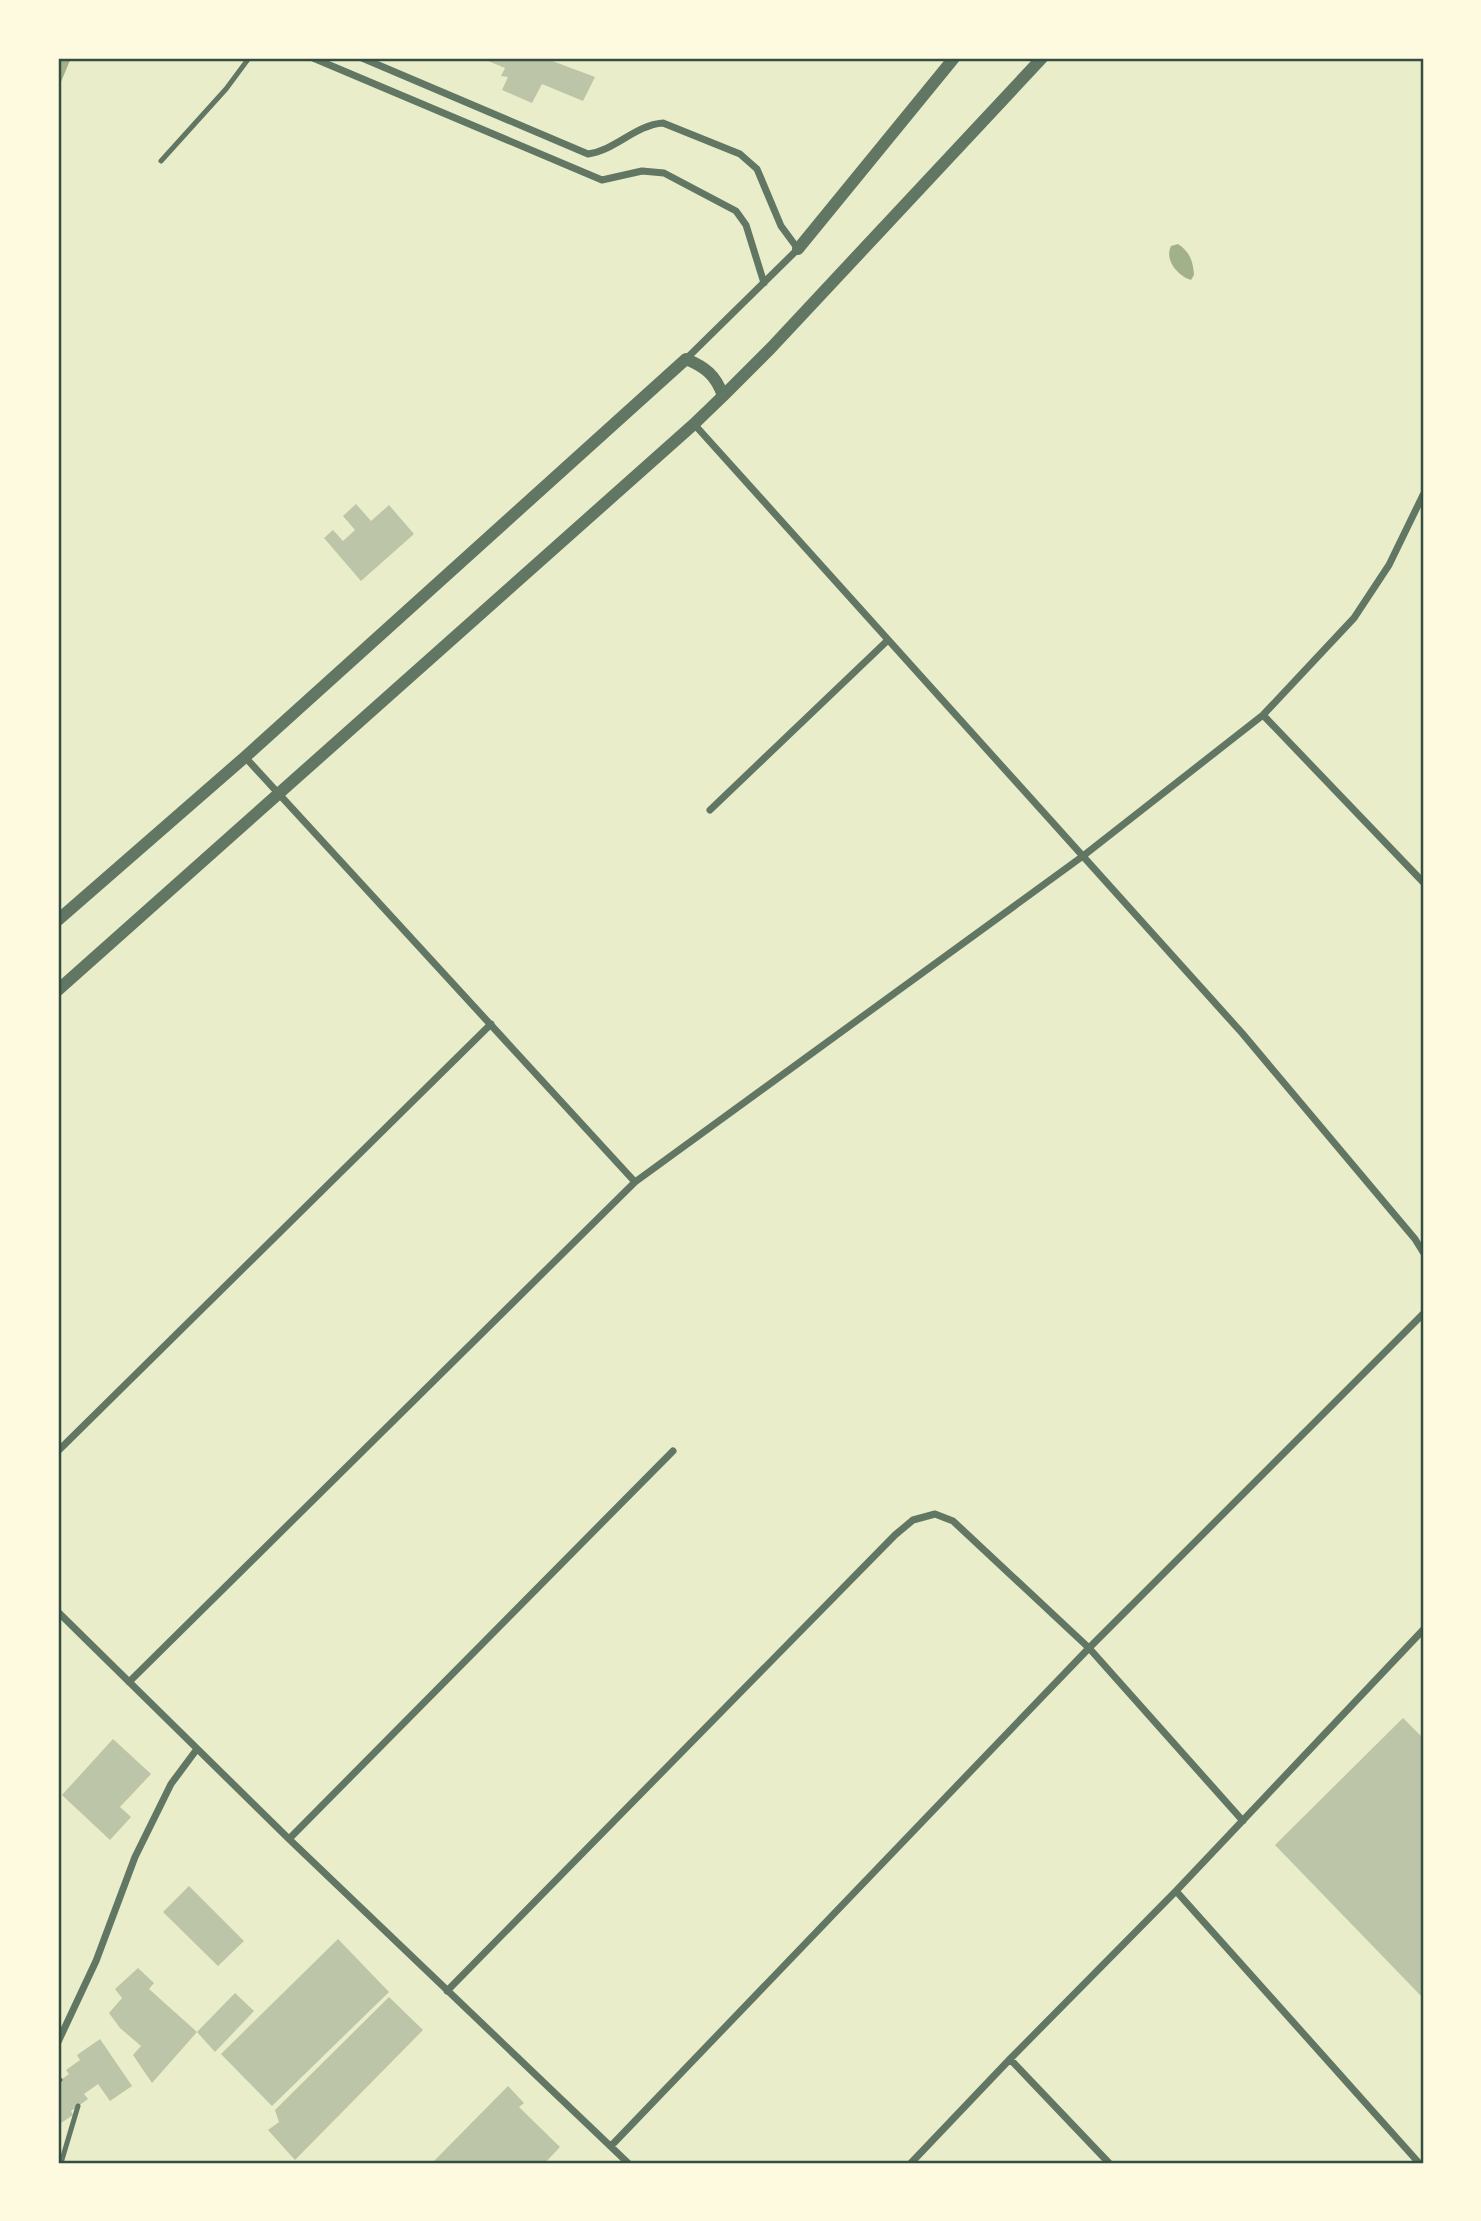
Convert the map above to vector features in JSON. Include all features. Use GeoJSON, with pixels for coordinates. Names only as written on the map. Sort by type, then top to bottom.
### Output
{"type":"FeatureCollection","features":[{"type":"Feature","properties":{"kind":"street"},"geometry":{"type":"LineString","coordinates":[[313,58],[602,180],[642,171],[664,173],[736,211],[746,225],[764,283]]}},
{"type":"Feature","properties":{"kind":"street"},"geometry":{"type":"LineString","coordinates":[[362,58],[588,154],[600,152],[650,124],[663,123],[740,154],[757,169],[781,226],[798,249]]}},
{"type":"Feature","properties":{"kind":"street"},"geometry":{"type":"LineString","coordinates":[[58,920],[245,757],[686,359],[798,249],[954,58]]}},
{"type":"Feature","properties":{"kind":"street"},"geometry":{"type":"LineString","coordinates":[[58,990],[694,424],[771,348],[1042,58]]}},
{"type":"Feature","properties":{"kind":"street"},"geometry":{"type":"LineString","coordinates":[[686,359],[705,367],[719,383],[723,396]]}},
{"type":"Feature","properties":{"kind":"street"},"geometry":{"type":"LineString","coordinates":[[694,424],[1242,1033],[1423,1252]]}},
{"type":"Feature","properties":{"kind":"street"},"geometry":{"type":"LineString","coordinates":[[129,1682],[635,1182],[1083,856],[1263,715],[1353,618],[1388,565],[1423,495]]}},
{"type":"Feature","properties":{"kind":"street"},"geometry":{"type":"LineString","coordinates":[[710,810],[888,640]]}},
{"type":"Feature","properties":{"kind":"street"},"geometry":{"type":"LineString","coordinates":[[1263,715],[1423,882]]}},
{"type":"Feature","properties":{"kind":"street"},"geometry":{"type":"LineString","coordinates":[[245,757],[635,1182]]}},
{"type":"Feature","properties":{"kind":"street"},"geometry":{"type":"LineString","coordinates":[[58,1451],[491,1024]]}},
{"type":"Feature","properties":{"kind":"street"},"geometry":{"type":"LineString","coordinates":[[611,2146],[1090,1648],[1423,1314]]}},
{"type":"Feature","properties":{"kind":"street"},"geometry":{"type":"LineString","coordinates":[[289,1839],[673,1451]]}},
{"type":"Feature","properties":{"kind":"street"},"geometry":{"type":"LineString","coordinates":[[447,1991],[895,1535],[913,1520],[935,1514],[953,1521],[1090,1648],[1243,1821]]}},
{"type":"Feature","properties":{"kind":"street"},"geometry":{"type":"LineString","coordinates":[[58,1612],[289,1839],[628,2163]]}},
{"type":"Feature","properties":{"kind":"street"},"geometry":{"type":"LineString","coordinates":[[911,2163],[1176,1891],[1423,1630]]}},
{"type":"Feature","properties":{"kind":"street"},"geometry":{"type":"LineString","coordinates":[[58,2042],[96,1961],[135,1857],[171,1784],[197,1749]]}},
{"type":"Feature","properties":{"kind":"street"},"geometry":{"type":"LineString","coordinates":[[1176,1891],[1419,2163]]}},
{"type":"Feature","properties":{"kind":"street"},"geometry":{"type":"LineString","coordinates":[[1010,2059],[1109,2163]]}},
{"type":"Feature","properties":{"kind":"lane"},"geometry":{"type":"LineString","coordinates":[[161,161],[226,89],[249,58]]}},
{"type":"Feature","properties":{"kind":"lane"},"geometry":{"type":"LineString","coordinates":[[61,2163],[78,2106]]}},
{"type":"Feature","properties":{"kind":"shaded area"},"geometry":{"type":"Polygon","coordinates":[[[58,58],[71,58],[58,89],[58,58]]]}},
{"type":"Feature","properties":{"kind":"shaded area"},"geometry":{"type":"Polygon","coordinates":[[[1178,244],[1192,261],[1194,275],[1191,280],[1177,271],[1169,257],[1171,246],[1178,244]]]}},
{"type":"Feature","properties":{"kind":"building"},"geometry":{"type":"Polygon","coordinates":[[[481,58],[547,58],[595,77],[583,101],[542,84],[532,103],[502,90],[508,77],[501,76],[505,68],[481,58]]]}},
{"type":"Feature","properties":{"kind":"building"},"geometry":{"type":"Polygon","coordinates":[[[356,504],[371,521],[389,505],[414,534],[361,581],[324,538],[333,530],[343,541],[355,530],[343,516],[356,504]]]}},
{"type":"Feature","properties":{"kind":"building"},"geometry":{"type":"Polygon","coordinates":[[[1403,1718],[1423,1738],[1423,1998],[1275,1845],[1403,1718]]]}},
{"type":"Feature","properties":{"kind":"building"},"geometry":{"type":"Polygon","coordinates":[[[113,1739],[151,1774],[120,1807],[131,1817],[110,1840],[62,1795],[113,1739]]]}},
{"type":"Feature","properties":{"kind":"building"},"geometry":{"type":"Polygon","coordinates":[[[189,1886],[244,1941],[218,1966],[163,1912],[189,1886]]]}},
{"type":"Feature","properties":{"kind":"building"},"geometry":{"type":"Polygon","coordinates":[[[338,1939],[389,1992],[272,2106],[221,2054],[338,1939]]]}},
{"type":"Feature","properties":{"kind":"building"},"geometry":{"type":"Polygon","coordinates":[[[138,1968],[154,1983],[149,1989],[197,2032],[152,2083],[133,2055],[141,2046],[120,2028],[109,2013],[122,1998],[115,1989],[138,1968]]]}},
{"type":"Feature","properties":{"kind":"building"},"geometry":{"type":"Polygon","coordinates":[[[235,1993],[254,2011],[215,2052],[197,2032],[235,1993]]]}},
{"type":"Feature","properties":{"kind":"building"},"geometry":{"type":"Polygon","coordinates":[[[389,1997],[423,2030],[295,2160],[268,2130],[279,2122],[275,2110],[389,1997]]]}},
{"type":"Feature","properties":{"kind":"building"},"geometry":{"type":"Polygon","coordinates":[[[100,2039],[132,2086],[110,2101],[98,2084],[84,2094],[88,2099],[71,2111],[73,2115],[58,2125],[58,2082],[69,2074],[66,2070],[80,2060],[77,2055],[100,2039]]]}},
{"type":"Feature","properties":{"kind":"building"},"geometry":{"type":"Polygon","coordinates":[[[508,2086],[524,2103],[519,2107],[560,2147],[545,2163],[432,2163],[508,2086]]]}}]}
